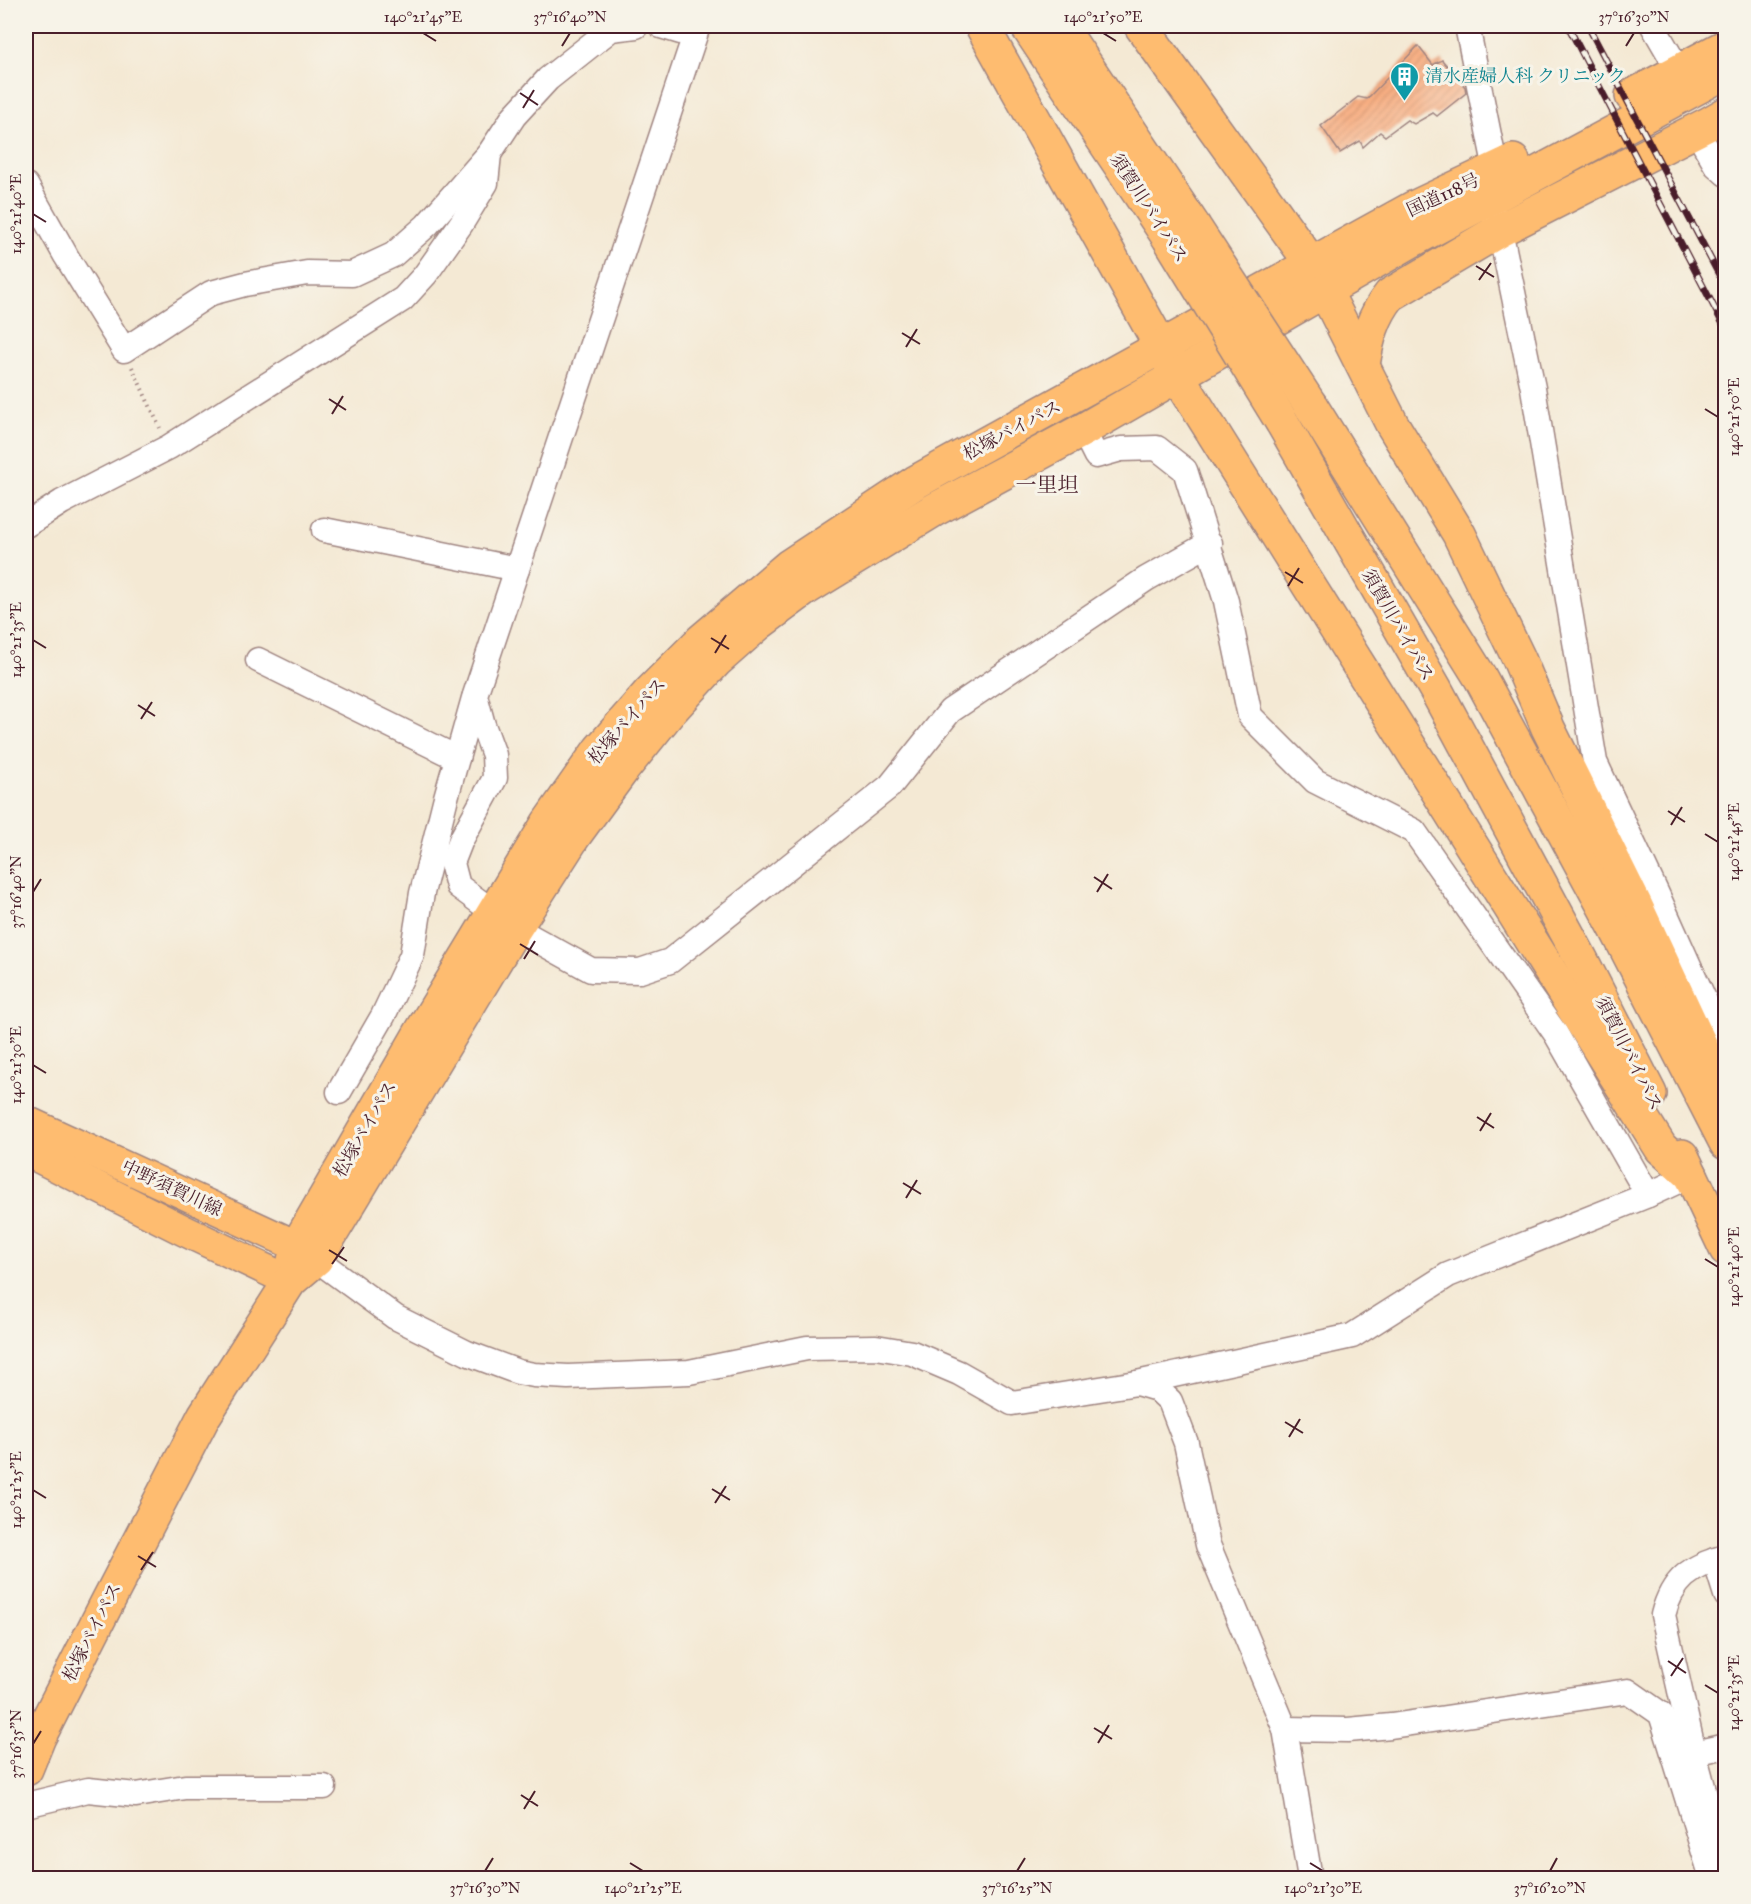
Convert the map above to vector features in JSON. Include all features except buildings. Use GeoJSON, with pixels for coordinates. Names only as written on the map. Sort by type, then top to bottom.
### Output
{"type":"FeatureCollection","features":[{"type":"Feature","properties":{"kind":"highway"},"geometry":{"type":"LineString","coordinates":[[982,26],[1169,361],[1661,1148],[1692,1175]]}},
{"type":"Feature","properties":{"kind":"highway","name":"須賀川バイパス"},"geometry":{"type":"LineString","coordinates":[[1028,26],[1311,406],[1480,677],[1615,927],[1725,1143]]}},
{"type":"Feature","properties":{"kind":"highway","name":"須賀川バイパス"},"geometry":{"type":"LineString","coordinates":[[1060,26],[1181,231],[1282,422],[1436,690],[1581,960],[1692,1175],[1725,1249]]}},
{"type":"Feature","properties":{"kind":"highway"},"geometry":{"type":"LineString","coordinates":[[1141,26],[1318,278],[1392,424],[1459,534],[1519,659],[1548,728],[1646,898],[1725,1100]]}},
{"type":"Feature","properties":{"kind":"highway","name":"国道118号"},"geometry":{"type":"LineString","coordinates":[[1492,184],[1679,71],[1725,46]]}},
{"type":"Feature","properties":{"kind":"highway","name":"国道118号"},"geometry":{"type":"LineString","coordinates":[[1169,361],[1318,278],[1413,208],[1492,184],[1725,72]]}},
{"type":"Feature","properties":{"kind":"highway"},"geometry":{"type":"LineString","coordinates":[[1363,365],[1371,328],[1380,308],[1390,295],[1411,285],[1500,230],[1725,114]]}},
{"type":"Feature","properties":{"kind":"highway","name":"松塚バイパス"},"geometry":{"type":"LineString","coordinates":[[504,920],[574,836],[623,769],[670,711],[716,661],[741,639],[806,589],[865,551],[934,510],[1083,430],[1169,361]]}},
{"type":"Feature","properties":{"kind":"highway","name":"松塚バイパス"},"geometry":{"type":"LineString","coordinates":[[26,1769],[32,1734],[198,1426],[290,1281],[504,920],[548,823],[600,749],[649,693],[702,640],[789,566],[916,482],[1169,361]]}},
{"type":"Feature","properties":{"kind":"main road","name":"中野須賀川線"},"geometry":{"type":"LineString","coordinates":[[26,1121],[306,1252]]}},
{"type":"Feature","properties":{"kind":"main road","name":"中野須賀川線"},"geometry":{"type":"LineString","coordinates":[[26,1151],[290,1281]]}},
{"type":"Feature","properties":{"kind":"street"},"geometry":{"type":"LineString","coordinates":[[26,185],[124,350],[211,293],[245,284],[307,273],[352,274],[393,255],[427,225],[489,154],[514,116],[548,79],[611,29],[636,26]]}},
{"type":"Feature","properties":{"kind":"street"},"geometry":{"type":"LineString","coordinates":[[339,1092],[383,1016],[412,955],[422,892],[475,695],[696,31],[661,26]]}},
{"type":"Feature","properties":{"kind":"street"},"geometry":{"type":"LineString","coordinates":[[1467,26],[1500,230],[1533,388],[1595,762],[1646,898],[1725,1048]]}},
{"type":"Feature","properties":{"kind":"street"},"geometry":{"type":"LineString","coordinates":[[1653,26],[1679,71]]}},
{"type":"Feature","properties":{"kind":"street"},"geometry":{"type":"LineString","coordinates":[[1696,130],[1716,165],[1725,174]]}},
{"type":"Feature","properties":{"kind":"street"},"geometry":{"type":"LineString","coordinates":[[26,525],[62,502],[169,447],[403,299],[441,253],[486,183],[489,154]]}},
{"type":"Feature","properties":{"kind":"street"},"geometry":{"type":"LineString","coordinates":[[1083,430],[1096,456],[1121,449],[1157,448],[1185,470],[1210,543],[1226,601],[1250,716],[1315,781],[1414,831],[1556,1034],[1648,1195]]}},
{"type":"Feature","properties":{"kind":"street"},"geometry":{"type":"LineString","coordinates":[[324,530],[517,569]]}},
{"type":"Feature","properties":{"kind":"street"},"geometry":{"type":"LineString","coordinates":[[475,695],[494,755],[495,778],[461,840],[452,863],[458,886],[504,920],[591,970],[640,971],[670,962],[890,786],[950,711],[1146,579],[1210,543]]}},
{"type":"Feature","properties":{"kind":"street"},"geometry":{"type":"LineString","coordinates":[[258,660],[457,758]]}},
{"type":"Feature","properties":{"kind":"street"},"geometry":{"type":"LineString","coordinates":[[306,1252],[395,1317],[467,1353],[518,1372],[568,1377],[689,1372],[807,1348],[876,1347],[912,1353],[959,1373],[1012,1403],[1137,1383],[1352,1335],[1448,1275],[1648,1195],[1692,1175]]}},
{"type":"Feature","properties":{"kind":"street"},"geometry":{"type":"LineString","coordinates":[[1137,1383],[1157,1389],[1170,1401],[1186,1443],[1208,1545],[1285,1728],[1310,1878]]}},
{"type":"Feature","properties":{"kind":"street"},"geometry":{"type":"LineString","coordinates":[[1724,1860],[1694,1753],[1663,1615],[1667,1597],[1681,1579],[1696,1567],[1720,1559],[1725,1595]]}},
{"type":"Feature","properties":{"kind":"street"},"geometry":{"type":"LineString","coordinates":[[1285,1728],[1348,1730],[1392,1726],[1628,1691],[1661,1714],[1712,1878]]}},
{"type":"Feature","properties":{"kind":"street"},"geometry":{"type":"LineString","coordinates":[[1694,1753],[1725,1746]]}},
{"type":"Feature","properties":{"kind":"street"},"geometry":{"type":"LineString","coordinates":[[26,1804],[88,1790],[136,1795],[185,1786],[324,1787]]}},
{"type":"Feature","properties":{"kind":"path"},"geometry":{"type":"LineString","coordinates":[[124,350],[169,447]]}},
{"type":"Feature","properties":{"kind":"railway"},"geometry":{"type":"LineString","coordinates":[[1568,26],[1726,330]]}},
{"type":"Feature","properties":{"kind":"railway"},"geometry":{"type":"LineString","coordinates":[[1588,26],[1726,288]]}},
{"type":"Feature","properties":{"kind":"place","name":"清水産婦人科 クリニック"},"geometry":{"type":"Point","coordinates":[1404,102]}},
{"type":"Feature","properties":{"kind":"district","name":"一里坦"},"geometry":{"type":"Point","coordinates":[1047,485]}}]}
